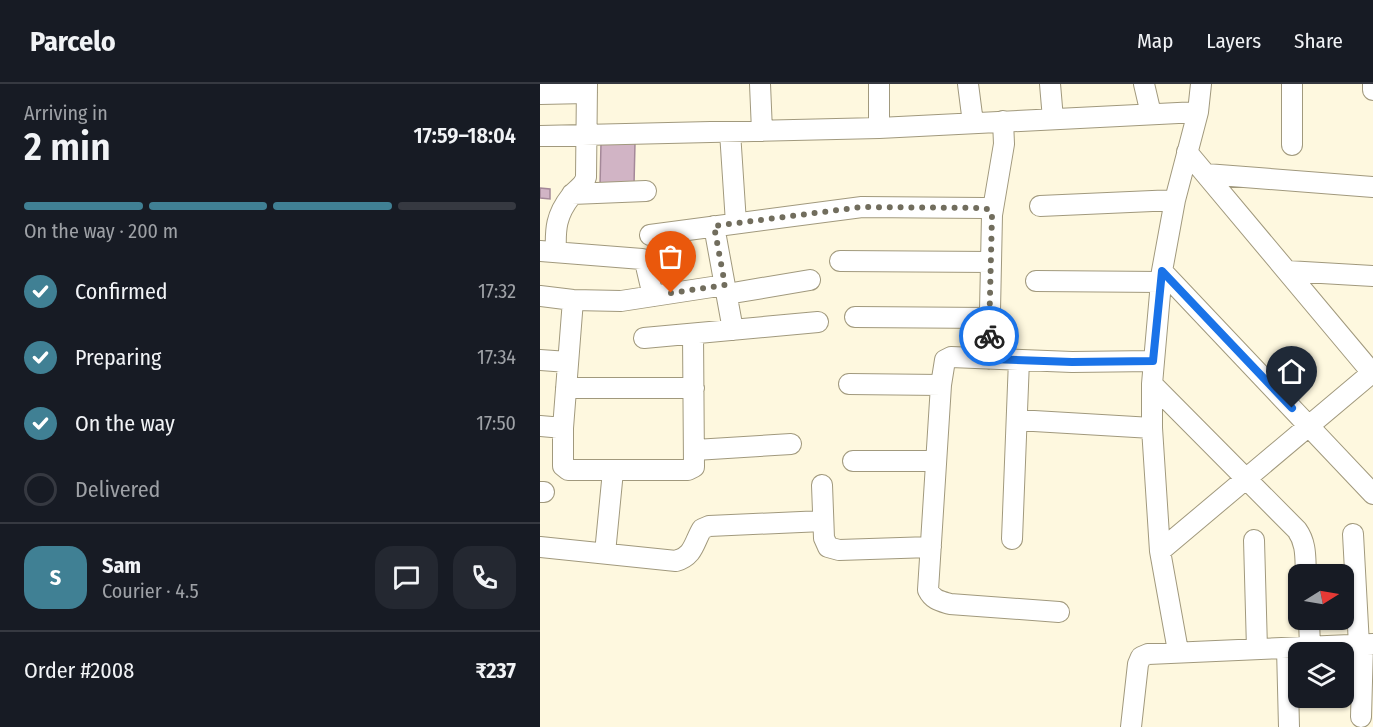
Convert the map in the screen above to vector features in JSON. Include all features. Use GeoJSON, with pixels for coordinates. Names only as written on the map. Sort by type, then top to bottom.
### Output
{"type":"FeatureCollection","features":[{"type":"Feature","properties":{"kind":"street"},"geometry":{"type":"LineString","coordinates":[[760,84],[762,131]]}},
{"type":"Feature","properties":{"kind":"street"},"geometry":{"type":"LineString","coordinates":[[879,84],[879,128]]}},
{"type":"Feature","properties":{"kind":"street"},"geometry":{"type":"LineString","coordinates":[[968,84],[973,123]]}},
{"type":"Feature","properties":{"kind":"street"},"geometry":{"type":"LineString","coordinates":[[1050,84],[1053,119]]}},
{"type":"Feature","properties":{"kind":"street"},"geometry":{"type":"LineString","coordinates":[[1144,84],[1151,114]]}},
{"type":"Feature","properties":{"kind":"street"},"geometry":{"type":"LineString","coordinates":[[1178,651],[1160,551],[1152,428],[1152,384],[1162,276],[1175,200],[1198,112],[1202,84]]}},
{"type":"Feature","properties":{"kind":"street"},"geometry":{"type":"LineString","coordinates":[[1292,84],[1292,145]]}},
{"type":"Feature","properties":{"kind":"street"},"geometry":{"type":"LineString","coordinates":[[1373,84],[1373,90]]}},
{"type":"Feature","properties":{"kind":"street"},"geometry":{"type":"LineString","coordinates":[[540,94],[587,88],[585,183],[572,194],[561,210],[548,252],[642,258],[653,296]]}},
{"type":"Feature","properties":{"kind":"street"},"geometry":{"type":"LineString","coordinates":[[540,136],[879,128],[1198,112]]}},
{"type":"Feature","properties":{"kind":"street"},"geometry":{"type":"LineString","coordinates":[[989,359],[992,215],[1004,144],[1003,121]]}},
{"type":"Feature","properties":{"kind":"street"},"geometry":{"type":"LineString","coordinates":[[730,132],[736,223]]}},
{"type":"Feature","properties":{"kind":"street"},"geometry":{"type":"LineString","coordinates":[[1160,551],[1372,372],[1187,152]]}},
{"type":"Feature","properties":{"kind":"street"},"geometry":{"type":"LineString","coordinates":[[1206,174],[1373,187]]}},
{"type":"Feature","properties":{"kind":"street"},"geometry":{"type":"LineString","coordinates":[[572,194],[646,191]]}},
{"type":"Feature","properties":{"kind":"street"},"geometry":{"type":"LineString","coordinates":[[1040,206],[1175,200]]}},
{"type":"Feature","properties":{"kind":"street"},"geometry":{"type":"LineString","coordinates":[[650,235],[862,207],[984,208],[990,210],[992,215]]}},
{"type":"Feature","properties":{"kind":"street"},"geometry":{"type":"LineString","coordinates":[[714,226],[733,330]]}},
{"type":"Feature","properties":{"kind":"street"},"geometry":{"type":"LineString","coordinates":[[840,261],[991,262]]}},
{"type":"Feature","properties":{"kind":"street"},"geometry":{"type":"LineString","coordinates":[[1287,271],[1373,276]]}},
{"type":"Feature","properties":{"kind":"street"},"geometry":{"type":"LineString","coordinates":[[1036,281],[1162,276],[1373,494]]}},
{"type":"Feature","properties":{"kind":"street"},"geometry":{"type":"LineString","coordinates":[[540,296],[573,300],[621,301],[810,280]]}},
{"type":"Feature","properties":{"kind":"street"},"geometry":{"type":"LineString","coordinates":[[573,300],[563,428],[563,466],[565,469],[691,470],[696,463],[693,334]]}},
{"type":"Feature","properties":{"kind":"street"},"geometry":{"type":"LineString","coordinates":[[855,317],[990,318]]}},
{"type":"Feature","properties":{"kind":"street"},"geometry":{"type":"LineString","coordinates":[[644,338],[818,322]]}},
{"type":"Feature","properties":{"kind":"street"},"geometry":{"type":"LineString","coordinates":[[1059,612],[950,604],[938,601],[928,590],[941,385],[945,360],[951,357],[1072,362],[1153,361]]}},
{"type":"Feature","properties":{"kind":"street"},"geometry":{"type":"LineString","coordinates":[[540,360],[568,362]]}},
{"type":"Feature","properties":{"kind":"street"},"geometry":{"type":"LineString","coordinates":[[1012,539],[1020,360]]}},
{"type":"Feature","properties":{"kind":"street"},"geometry":{"type":"LineString","coordinates":[[849,384],[941,385]]}},
{"type":"Feature","properties":{"kind":"street"},"geometry":{"type":"LineString","coordinates":[[1152,384],[1302,537],[1306,564]]}},
{"type":"Feature","properties":{"kind":"street"},"geometry":{"type":"LineString","coordinates":[[566,388],[694,388]]}},
{"type":"Feature","properties":{"kind":"street"},"geometry":{"type":"LineString","coordinates":[[1017,420],[1152,428]]}},
{"type":"Feature","properties":{"kind":"street"},"geometry":{"type":"LineString","coordinates":[[540,426],[563,428]]}},
{"type":"Feature","properties":{"kind":"street"},"geometry":{"type":"LineString","coordinates":[[695,450],[791,444]]}},
{"type":"Feature","properties":{"kind":"street"},"geometry":{"type":"LineString","coordinates":[[853,461],[936,461]]}},
{"type":"Feature","properties":{"kind":"street"},"geometry":{"type":"LineString","coordinates":[[604,553],[613,471]]}},
{"type":"Feature","properties":{"kind":"street"},"geometry":{"type":"LineString","coordinates":[[822,485],[824,538],[828,547],[838,550],[931,547]]}},
{"type":"Feature","properties":{"kind":"street"},"geometry":{"type":"LineString","coordinates":[[540,547],[676,561],[685,559],[691,553],[702,529],[709,526],[823,521]]}},
{"type":"Feature","properties":{"kind":"street"},"geometry":{"type":"LineString","coordinates":[[1353,534],[1365,645],[1361,717]]}},
{"type":"Feature","properties":{"kind":"street"},"geometry":{"type":"LineString","coordinates":[[1254,540],[1257,649]]}},
{"type":"Feature","properties":{"kind":"street"},"geometry":{"type":"LineString","coordinates":[[1131,727],[1138,664],[1141,657],[1148,654],[1178,651],[1287,648],[1289,727]]}},
{"type":"Feature","properties":{"kind":"building"},"geometry":{"type":"Polygon","coordinates":[[[601,143],[635,143],[634,185],[600,186],[601,143]]]}},
{"type":"Feature","properties":{"kind":"building"},"geometry":{"type":"Polygon","coordinates":[[[540,188],[550,189],[550,199],[540,198],[540,188]]]}},
{"type":"Feature","properties":{"kind":"way so far"},"geometry":{"type":"LineString","coordinates":[[671,293],[725,285],[714,226],[862,207],[984,208],[990,210],[992,215],[989,336]]}},
{"type":"Feature","properties":{"kind":"route"},"geometry":{"type":"LineString","coordinates":[[989,336],[989,359],[1072,362],[1153,361],[1162,271],[1292,408]]}}]}
